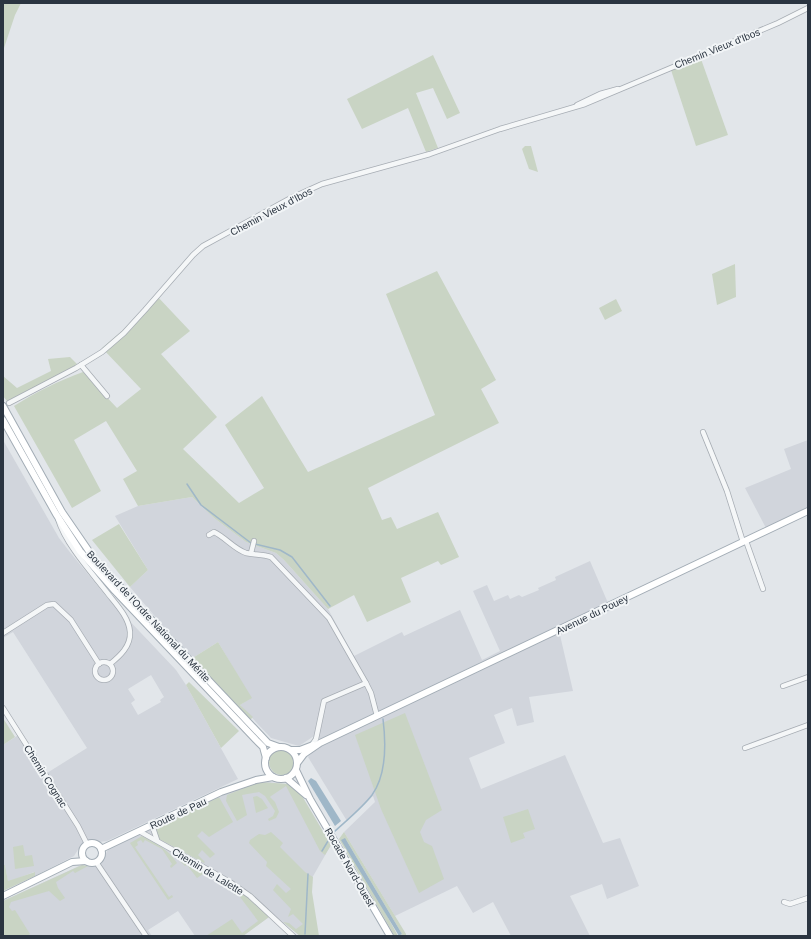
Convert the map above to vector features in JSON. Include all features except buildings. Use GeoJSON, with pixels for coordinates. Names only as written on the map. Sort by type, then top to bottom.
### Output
{"type":"FeatureCollection","features":[{"type":"Feature","properties":{"kind":"main road","name":"Boulevard de l'Ordre National du Mérite"},"geometry":{"type":"LineString","coordinates":[[3,406],[62,512],[95,560],[268,743],[279,747]]}},
{"type":"Feature","properties":{"kind":"main road","name":"Boulevard de l'Ordre National du Mérite"},"geometry":{"type":"LineString","coordinates":[[3,420],[56,514],[80,551],[263,747],[266,758]]}},
{"type":"Feature","properties":{"kind":"main road","name":"Avenue du Pouey"},"geometry":{"type":"LineString","coordinates":[[377,716],[808,511]]}},
{"type":"Feature","properties":{"kind":"main road"},"geometry":{"type":"LineString","coordinates":[[286,778],[296,770],[298,762],[304,754],[320,743],[377,716]]}},
{"type":"Feature","properties":{"kind":"main road"},"geometry":{"type":"LineString","coordinates":[[273,777],[266,768],[266,758],[271,750],[279,747],[300,750],[320,743]]}},
{"type":"Feature","properties":{"kind":"main road"},"geometry":{"type":"LineString","coordinates":[[292,750],[298,762]]}},
{"type":"Feature","properties":{"kind":"main road"},"geometry":{"type":"LineString","coordinates":[[256,780],[266,768]]}},
{"type":"Feature","properties":{"kind":"main road","name":"Rocade Nord-Ouest"},"geometry":{"type":"LineString","coordinates":[[296,770],[310,799],[390,936]]}},
{"type":"Feature","properties":{"kind":"main road","name":"Route de Pau"},"geometry":{"type":"LineString","coordinates":[[101,849],[221,792],[256,780],[273,777],[286,778]]}},
{"type":"Feature","properties":{"kind":"main road","name":"Rocade Nord-Ouest"},"geometry":{"type":"LineString","coordinates":[[286,778],[310,799]]}},
{"type":"Feature","properties":{"kind":"main road"},"geometry":{"type":"LineString","coordinates":[[3,896],[72,862],[82,852],[87,844],[93,843],[101,849],[102,855],[96,862],[72,862]]}},
{"type":"Feature","properties":{"kind":"main road"},"geometry":{"type":"LineString","coordinates":[[82,852],[86,861]]}},
{"type":"Feature","properties":{"kind":"street","name":"Chemin Vieux d'Ibos"},"geometry":{"type":"LineString","coordinates":[[9,403],[81,365],[102,352],[124,333],[193,254],[203,246],[291,198],[322,184],[430,154],[500,129],[572,109],[626,88],[667,69],[778,23],[808,8]]}},
{"type":"Feature","properties":{"kind":"street"},"geometry":{"type":"LineString","coordinates":[[81,365],[107,396]]}},
{"type":"Feature","properties":{"kind":"street"},"geometry":{"type":"LineString","coordinates":[[703,432],[727,491],[744,541],[763,589]]}},
{"type":"Feature","properties":{"kind":"street"},"geometry":{"type":"LineString","coordinates":[[56,514],[60,526],[76,551],[117,605],[128,623],[130,635],[126,647],[110,664]]}},
{"type":"Feature","properties":{"kind":"street"},"geometry":{"type":"LineString","coordinates":[[209,534],[214,532],[221,535],[244,552],[271,557],[329,618],[372,693],[377,716]]}},
{"type":"Feature","properties":{"kind":"street"},"geometry":{"type":"LineString","coordinates":[[251,553],[254,543]]}},
{"type":"Feature","properties":{"kind":"street"},"geometry":{"type":"LineString","coordinates":[[3,633],[47,605],[54,604],[71,620],[99,664]]}},
{"type":"Feature","properties":{"kind":"street"},"geometry":{"type":"LineString","coordinates":[[104,662],[110,664],[113,669],[112,674],[106,679],[100,678],[96,669],[99,664],[104,662]]}},
{"type":"Feature","properties":{"kind":"street"},"geometry":{"type":"LineString","coordinates":[[783,686],[808,677]]}},
{"type":"Feature","properties":{"kind":"street"},"geometry":{"type":"LineString","coordinates":[[312,745],[316,739],[324,701],[366,683]]}},
{"type":"Feature","properties":{"kind":"street","name":"Chemin Cognac"},"geometry":{"type":"LineString","coordinates":[[3,708],[78,826],[87,844]]}},
{"type":"Feature","properties":{"kind":"street"},"geometry":{"type":"LineString","coordinates":[[745,748],[808,725]]}},
{"type":"Feature","properties":{"kind":"street"},"geometry":{"type":"LineString","coordinates":[[152,825],[157,840]]}},
{"type":"Feature","properties":{"kind":"street","name":"Chemin de Lalette"},"geometry":{"type":"LineString","coordinates":[[139,831],[212,871],[250,896],[293,936]]}},
{"type":"Feature","properties":{"kind":"street"},"geometry":{"type":"LineString","coordinates":[[96,862],[146,936]]}},
{"type":"Feature","properties":{"kind":"street"},"geometry":{"type":"LineString","coordinates":[[784,902],[790,904],[808,898]]}},
{"type":"Feature","properties":{"kind":"shaded area"},"geometry":{"type":"Polygon","coordinates":[[[3,440],[59,538],[105,595],[176,670],[186,685],[238,779],[107,841],[99,842],[92,839],[81,845],[74,856],[35,876],[34,872],[8,882],[5,865],[3,865],[3,745],[20,734],[47,773],[87,748],[13,632],[3,638],[3,440]],[[151,675],[128,689],[135,700],[131,703],[138,715],[161,702],[160,700],[164,697],[151,675]]]}},
{"type":"Feature","properties":{"kind":"shaded area"},"geometry":{"type":"Polygon","coordinates":[[[808,440],[808,507],[766,528],[745,488],[791,469],[784,449],[808,440]]]}},
{"type":"Feature","properties":{"kind":"shaded area"},"geometry":{"type":"Polygon","coordinates":[[[192,497],[214,518],[246,542],[276,553],[284,560],[328,609],[354,656],[402,632],[404,636],[460,610],[482,660],[500,651],[473,591],[487,585],[494,601],[508,595],[510,599],[519,595],[522,597],[539,590],[538,588],[556,580],[555,577],[590,561],[611,610],[560,635],[573,691],[529,697],[534,722],[517,726],[512,708],[494,715],[505,743],[469,758],[481,789],[565,755],[603,843],[620,838],[639,886],[607,899],[602,884],[570,896],[590,936],[511,936],[493,902],[473,913],[457,886],[395,916],[344,832],[375,802],[373,796],[347,821],[308,757],[312,752],[320,748],[314,736],[299,746],[271,738],[240,705],[251,698],[218,642],[191,659],[130,587],[148,570],[115,516],[138,506],[192,497]]]}},
{"type":"Feature","properties":{"kind":"shaded area"},"geometry":{"type":"Polygon","coordinates":[[[268,782],[288,784],[302,796],[331,845],[312,878],[305,928],[300,936],[273,914],[243,936],[195,936],[178,911],[148,930],[152,936],[3,936],[3,901],[79,866],[96,867],[102,863],[108,849],[226,794],[246,786],[268,782]]]}},
{"type":"Feature","properties":{"kind":"green space"},"geometry":{"type":"Polygon","coordinates":[[[3,3],[21,3],[15,15],[3,51],[3,3]]]}},
{"type":"Feature","properties":{"kind":"green space"},"geometry":{"type":"Polygon","coordinates":[[[433,55],[460,113],[447,119],[433,88],[416,93],[438,148],[426,152],[408,108],[362,129],[347,99],[433,55]]]}},
{"type":"Feature","properties":{"kind":"green space"},"geometry":{"type":"Polygon","coordinates":[[[701,59],[728,135],[696,146],[671,70],[701,59]]]}},
{"type":"Feature","properties":{"kind":"green space"},"geometry":{"type":"Polygon","coordinates":[[[525,146],[531,146],[538,172],[529,169],[522,149],[525,146]]]}},
{"type":"Feature","properties":{"kind":"green space"},"geometry":{"type":"Polygon","coordinates":[[[735,264],[736,297],[717,305],[712,274],[735,264]]]}},
{"type":"Feature","properties":{"kind":"green space"},"geometry":{"type":"Polygon","coordinates":[[[437,271],[496,380],[481,389],[499,423],[368,488],[382,520],[391,517],[397,529],[438,512],[459,557],[441,565],[438,561],[401,578],[411,602],[367,622],[354,595],[328,609],[276,553],[246,542],[214,518],[192,497],[138,506],[123,479],[137,471],[106,421],[74,440],[101,491],[72,508],[14,406],[47,387],[83,372],[117,408],[141,389],[102,348],[123,330],[156,295],[190,331],[161,354],[217,417],[183,449],[239,503],[264,488],[225,425],[262,396],[308,472],[435,415],[386,294],[437,271]]]}},
{"type":"Feature","properties":{"kind":"green space"},"geometry":{"type":"Polygon","coordinates":[[[616,299],[622,311],[605,320],[599,308],[616,299]]]}},
{"type":"Feature","properties":{"kind":"green space"},"geometry":{"type":"Polygon","coordinates":[[[70,357],[77,364],[74,367],[7,401],[3,396],[3,376],[17,388],[51,371],[48,359],[70,357]]]}},
{"type":"Feature","properties":{"kind":"green space"},"geometry":{"type":"Polygon","coordinates":[[[119,524],[148,570],[130,587],[92,540],[119,524]]]}},
{"type":"Feature","properties":{"kind":"green space"},"geometry":{"type":"Polygon","coordinates":[[[218,642],[252,698],[240,705],[253,717],[250,720],[191,659],[218,642]]]}},
{"type":"Feature","properties":{"kind":"green space"},"geometry":{"type":"Polygon","coordinates":[[[189,682],[239,731],[221,748],[186,685],[189,682]]]}},
{"type":"Feature","properties":{"kind":"green space"},"geometry":{"type":"Polygon","coordinates":[[[405,713],[442,810],[426,820],[420,832],[424,842],[432,846],[444,879],[419,893],[381,809],[355,735],[405,713]]]}},
{"type":"Feature","properties":{"kind":"green space"},"geometry":{"type":"Polygon","coordinates":[[[3,718],[15,737],[3,745],[3,718]]]}},
{"type":"Feature","properties":{"kind":"green space"},"geometry":{"type":"Polygon","coordinates":[[[282,749],[291,753],[295,762],[291,771],[282,775],[273,771],[269,762],[273,753],[282,749]]]}},
{"type":"Feature","properties":{"kind":"green space"},"geometry":{"type":"Polygon","coordinates":[[[259,782],[288,784],[294,787],[302,796],[331,845],[325,855],[320,851],[286,786],[270,797],[275,802],[279,812],[276,818],[269,821],[268,819],[273,816],[275,811],[265,796],[259,792],[242,795],[247,815],[237,821],[226,801],[227,795],[259,782]]]}},
{"type":"Feature","properties":{"kind":"green space"},"geometry":{"type":"Polygon","coordinates":[[[257,796],[262,799],[268,808],[256,813],[253,797],[257,796]]]}},
{"type":"Feature","properties":{"kind":"green space"},"geometry":{"type":"Polygon","coordinates":[[[219,797],[233,822],[209,837],[202,831],[197,836],[215,854],[210,858],[202,850],[198,855],[205,862],[204,863],[159,839],[155,828],[219,797]]]}},
{"type":"Feature","properties":{"kind":"green space"},"geometry":{"type":"Polygon","coordinates":[[[528,809],[535,829],[523,833],[525,838],[511,843],[503,817],[528,809]]]}},
{"type":"Feature","properties":{"kind":"green space"},"geometry":{"type":"Polygon","coordinates":[[[271,832],[283,843],[280,847],[305,872],[313,877],[312,892],[319,936],[300,936],[283,922],[289,923],[296,929],[303,924],[293,914],[288,917],[291,909],[273,890],[277,884],[286,893],[291,889],[266,866],[267,862],[249,843],[250,840],[259,834],[265,835],[271,832]]]}},
{"type":"Feature","properties":{"kind":"green space"},"geometry":{"type":"Polygon","coordinates":[[[344,832],[406,936],[399,936],[402,934],[345,838],[398,936],[394,935],[339,839],[344,832]]]}},
{"type":"Feature","properties":{"kind":"green space"},"geometry":{"type":"Polygon","coordinates":[[[142,836],[166,850],[177,863],[171,868],[170,866],[172,864],[162,849],[145,840],[143,843],[141,840],[137,842],[138,845],[135,847],[169,897],[172,895],[173,897],[168,900],[130,843],[142,836]]]}},
{"type":"Feature","properties":{"kind":"green space"},"geometry":{"type":"Polygon","coordinates":[[[23,845],[25,856],[32,855],[34,866],[15,869],[13,847],[23,845]]]}},
{"type":"Feature","properties":{"kind":"green space"},"geometry":{"type":"Polygon","coordinates":[[[181,858],[206,872],[197,878],[187,865],[185,866],[180,861],[181,858]]]}},
{"type":"Feature","properties":{"kind":"green space"},"geometry":{"type":"Polygon","coordinates":[[[3,865],[5,865],[8,881],[35,872],[35,876],[3,891],[3,865]]]}},
{"type":"Feature","properties":{"kind":"green space"},"geometry":{"type":"Polygon","coordinates":[[[82,865],[88,866],[75,873],[73,871],[56,882],[65,898],[60,901],[49,891],[11,902],[9,907],[12,911],[15,910],[30,934],[27,936],[3,936],[3,901],[82,865]]]}},
{"type":"Feature","properties":{"kind":"green space"},"geometry":{"type":"Polygon","coordinates":[[[237,890],[249,898],[269,917],[243,936],[206,936],[232,919],[242,933],[258,921],[237,893],[234,895],[235,891],[237,890]]]}},
{"type":"Feature","properties":{"kind":"water"},"geometry":{"type":"Polygon","coordinates":[[[311,778],[316,781],[341,821],[335,826],[308,781],[311,778]]]}},
{"type":"Feature","properties":{"kind":"water"},"geometry":{"type":"Polygon","coordinates":[[[345,838],[402,934],[399,936],[341,840],[345,838]]]}},
{"type":"Feature","properties":{"kind":"waterway"},"geometry":{"type":"LineString","coordinates":[[187,484],[201,505],[251,543],[280,550],[292,557],[330,606]]}},
{"type":"Feature","properties":{"kind":"waterway"},"geometry":{"type":"LineString","coordinates":[[334,832],[364,805],[377,787],[383,768],[385,748],[383,719]]}},
{"type":"Feature","properties":{"kind":"waterway"},"geometry":{"type":"LineString","coordinates":[[322,851],[328,841]]}},
{"type":"Feature","properties":{"kind":"waterway"},"geometry":{"type":"LineString","coordinates":[[305,934],[308,874]]}}]}
